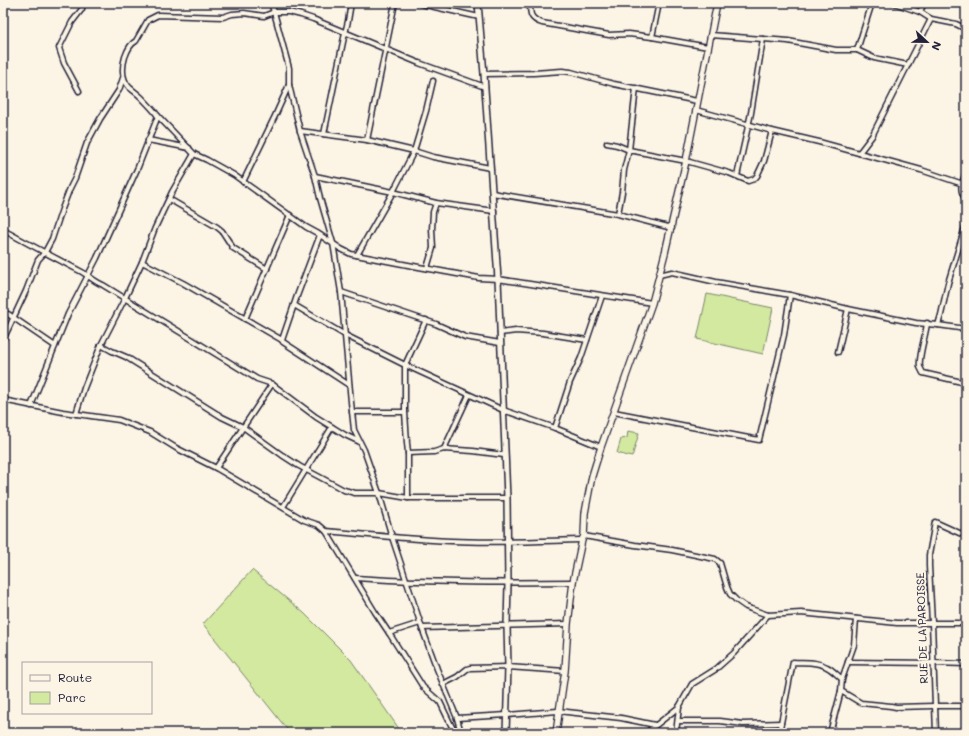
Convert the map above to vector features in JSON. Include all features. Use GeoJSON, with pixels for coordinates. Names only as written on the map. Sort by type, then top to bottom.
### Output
{"type":"FeatureCollection","features":[{"type":"Feature","properties":{"kind":"main road"},"geometry":{"type":"LineString","coordinates":[[556,733],[558,710],[565,671],[568,624],[573,582],[583,538],[585,513],[590,484],[601,447],[652,303],[672,228],[717,3]]}},
{"type":"Feature","properties":{"kind":"street"},"geometry":{"type":"LineString","coordinates":[[79,91],[64,63],[60,48],[72,22],[82,9],[83,3]]}},
{"type":"Feature","properties":{"kind":"street"},"geometry":{"type":"LineString","coordinates":[[271,3],[288,68],[289,85],[300,131],[315,176],[333,243],[341,292],[354,430],[364,450],[380,493],[392,537],[421,625],[457,718],[461,733]]}},
{"type":"Feature","properties":{"kind":"street"},"geometry":{"type":"LineString","coordinates":[[324,134],[351,3]]}},
{"type":"Feature","properties":{"kind":"street"},"geometry":{"type":"LineString","coordinates":[[367,140],[394,3]]}},
{"type":"Feature","properties":{"kind":"street"},"geometry":{"type":"LineString","coordinates":[[417,3],[479,17]]}},
{"type":"Feature","properties":{"kind":"street"},"geometry":{"type":"LineString","coordinates":[[478,3],[498,279],[504,455],[507,498],[508,668],[506,733]]}},
{"type":"Feature","properties":{"kind":"street"},"geometry":{"type":"LineString","coordinates":[[530,3],[531,16],[536,21],[542,23],[609,35],[629,34],[708,47]]}},
{"type":"Feature","properties":{"kind":"street"},"geometry":{"type":"LineString","coordinates":[[652,37],[659,3]]}},
{"type":"Feature","properties":{"kind":"street"},"geometry":{"type":"LineString","coordinates":[[856,50],[872,3]]}},
{"type":"Feature","properties":{"kind":"street"},"geometry":{"type":"LineString","coordinates":[[894,3],[920,12],[931,19],[956,24],[966,29]]}},
{"type":"Feature","properties":{"kind":"street"},"geometry":{"type":"LineString","coordinates":[[920,12],[924,3]]}},
{"type":"Feature","properties":{"kind":"street"},"geometry":{"type":"LineString","coordinates":[[485,87],[452,76],[313,19],[289,12],[274,12],[264,16],[244,13],[232,14],[223,17],[158,15],[148,20],[136,41],[132,43],[126,53],[122,66],[124,78],[129,87],[140,95],[194,154],[234,176],[306,227],[351,254],[479,278],[498,279],[652,303]]}},
{"type":"Feature","properties":{"kind":"street"},"geometry":{"type":"LineString","coordinates":[[859,153],[872,136],[931,19]]}},
{"type":"Feature","properties":{"kind":"street"},"geometry":{"type":"LineString","coordinates":[[710,35],[788,41],[836,50],[856,50],[874,58],[908,65]]}},
{"type":"Feature","properties":{"kind":"street"},"geometry":{"type":"LineString","coordinates":[[736,176],[751,113],[763,39]]}},
{"type":"Feature","properties":{"kind":"street"},"geometry":{"type":"LineString","coordinates":[[484,74],[562,71],[571,72],[614,84],[697,100]]}},
{"type":"Feature","properties":{"kind":"street"},"geometry":{"type":"LineString","coordinates":[[3,340],[26,291],[38,260],[45,252],[52,239],[87,143],[96,125],[119,90],[124,78]]}},
{"type":"Feature","properties":{"kind":"street"},"geometry":{"type":"LineString","coordinates":[[357,255],[393,192],[414,151],[433,81]]}},
{"type":"Feature","properties":{"kind":"street"},"geometry":{"type":"LineString","coordinates":[[243,182],[289,85]]}},
{"type":"Feature","properties":{"kind":"street"},"geometry":{"type":"LineString","coordinates":[[119,90],[129,87]]}},
{"type":"Feature","properties":{"kind":"street"},"geometry":{"type":"LineString","coordinates":[[618,214],[624,170],[629,150],[636,88]]}},
{"type":"Feature","properties":{"kind":"street"},"geometry":{"type":"LineString","coordinates":[[696,110],[772,132],[820,142],[921,170],[962,184]]}},
{"type":"Feature","properties":{"kind":"street"},"geometry":{"type":"LineString","coordinates":[[31,406],[68,314],[97,258],[138,167],[158,116]]}},
{"type":"Feature","properties":{"kind":"street"},"geometry":{"type":"LineString","coordinates":[[300,131],[367,140],[414,151],[432,157],[490,168]]}},
{"type":"Feature","properties":{"kind":"street"},"geometry":{"type":"LineString","coordinates":[[607,143],[629,150],[686,161],[748,181],[757,176],[764,161],[772,132]]}},
{"type":"Feature","properties":{"kind":"street"},"geometry":{"type":"LineString","coordinates":[[148,140],[189,148]]}},
{"type":"Feature","properties":{"kind":"street"},"geometry":{"type":"LineString","coordinates":[[76,414],[84,388],[102,345],[142,262],[155,228],[194,154]]}},
{"type":"Feature","properties":{"kind":"street"},"geometry":{"type":"LineString","coordinates":[[966,172],[960,190],[961,194],[966,200]]}},
{"type":"Feature","properties":{"kind":"street"},"geometry":{"type":"LineString","coordinates":[[315,176],[393,192],[436,203],[494,211]]}},
{"type":"Feature","properties":{"kind":"street"},"geometry":{"type":"LineString","coordinates":[[492,193],[618,214],[672,228]]}},
{"type":"Feature","properties":{"kind":"street"},"geometry":{"type":"LineString","coordinates":[[169,199],[218,227],[233,248],[267,269]]}},
{"type":"Feature","properties":{"kind":"street"},"geometry":{"type":"LineString","coordinates":[[427,268],[433,248],[433,212],[436,203]]}},
{"type":"Feature","properties":{"kind":"street"},"geometry":{"type":"LineString","coordinates":[[245,319],[290,215]]}},
{"type":"Feature","properties":{"kind":"street"},"geometry":{"type":"LineString","coordinates":[[938,325],[948,283],[966,224]]}},
{"type":"Feature","properties":{"kind":"street"},"geometry":{"type":"LineString","coordinates":[[3,230],[87,275],[96,282],[258,379],[272,384],[316,417],[345,435],[359,441]]}},
{"type":"Feature","properties":{"kind":"street"},"geometry":{"type":"LineString","coordinates":[[282,340],[320,235]]}},
{"type":"Feature","properties":{"kind":"street"},"geometry":{"type":"LineString","coordinates":[[142,262],[282,340],[349,385]]}},
{"type":"Feature","properties":{"kind":"street"},"geometry":{"type":"LineString","coordinates":[[659,275],[672,272],[716,282],[790,295],[916,323],[927,323],[966,329]]}},
{"type":"Feature","properties":{"kind":"street"},"geometry":{"type":"LineString","coordinates":[[341,292],[426,320],[465,337],[500,343]]}},
{"type":"Feature","properties":{"kind":"street"},"geometry":{"type":"LineString","coordinates":[[614,412],[759,440],[784,334],[790,295]]}},
{"type":"Feature","properties":{"kind":"street"},"geometry":{"type":"LineString","coordinates":[[555,428],[570,382],[581,358],[602,296]]}},
{"type":"Feature","properties":{"kind":"street"},"geometry":{"type":"LineString","coordinates":[[294,305],[345,335],[404,366],[503,410],[555,428],[601,447]]}},
{"type":"Feature","properties":{"kind":"street"},"geometry":{"type":"LineString","coordinates":[[838,352],[848,309]]}},
{"type":"Feature","properties":{"kind":"street"},"geometry":{"type":"LineString","coordinates":[[3,312],[55,346]]}},
{"type":"Feature","properties":{"kind":"street"},"geometry":{"type":"LineString","coordinates":[[408,498],[408,453],[404,366],[426,320]]}},
{"type":"Feature","properties":{"kind":"street"},"geometry":{"type":"LineString","coordinates":[[927,323],[920,360],[920,366],[923,373],[966,383]]}},
{"type":"Feature","properties":{"kind":"street"},"geometry":{"type":"LineString","coordinates":[[500,334],[516,331],[543,333],[587,340]]}},
{"type":"Feature","properties":{"kind":"street"},"geometry":{"type":"LineString","coordinates":[[102,345],[126,357],[222,417],[243,427],[306,470],[344,490],[355,493],[380,493],[408,498],[507,498]]}},
{"type":"Feature","properties":{"kind":"street"},"geometry":{"type":"LineString","coordinates":[[216,468],[272,384]]}},
{"type":"Feature","properties":{"kind":"street"},"geometry":{"type":"LineString","coordinates":[[444,449],[469,395]]}},
{"type":"Feature","properties":{"kind":"street"},"geometry":{"type":"LineString","coordinates":[[3,400],[76,414],[119,420],[150,432],[326,531],[423,687],[440,702],[452,727],[458,733]]}},
{"type":"Feature","properties":{"kind":"street"},"geometry":{"type":"LineString","coordinates":[[352,412],[405,412]]}},
{"type":"Feature","properties":{"kind":"street"},"geometry":{"type":"LineString","coordinates":[[283,508],[332,427]]}},
{"type":"Feature","properties":{"kind":"street"},"geometry":{"type":"LineString","coordinates":[[408,453],[434,452],[444,449],[504,455]]}},
{"type":"Feature","properties":{"kind":"street","name":"RUE DE LA PAROISSE"},"geometry":{"type":"LineString","coordinates":[[936,733],[929,576],[929,555],[935,522],[966,536]]}},
{"type":"Feature","properties":{"kind":"street"},"geometry":{"type":"LineString","coordinates":[[326,531],[452,541],[507,542],[583,538],[672,550],[715,559],[720,563],[730,594],[746,607],[768,615],[801,613],[897,623],[966,623]]}},
{"type":"Feature","properties":{"kind":"street"},"geometry":{"type":"LineString","coordinates":[[355,578],[407,581],[508,583],[573,582]]}},
{"type":"Feature","properties":{"kind":"street"},"geometry":{"type":"LineString","coordinates":[[646,733],[679,707],[692,684],[716,669],[726,660],[742,645],[768,615]]}},
{"type":"Feature","properties":{"kind":"street"},"geometry":{"type":"LineString","coordinates":[[830,733],[841,691],[842,679],[854,645],[856,619]]}},
{"type":"Feature","properties":{"kind":"street"},"geometry":{"type":"LineString","coordinates":[[389,633],[421,625],[507,626],[568,624]]}},
{"type":"Feature","properties":{"kind":"street"},"geometry":{"type":"LineString","coordinates":[[779,733],[793,662],[822,665],[829,668],[842,679]]}},
{"type":"Feature","properties":{"kind":"street"},"geometry":{"type":"LineString","coordinates":[[848,662],[966,664]]}},
{"type":"Feature","properties":{"kind":"street"},"geometry":{"type":"LineString","coordinates":[[444,684],[470,668],[565,671]]}},
{"type":"Feature","properties":{"kind":"street"},"geometry":{"type":"LineString","coordinates":[[841,691],[861,703],[891,706],[896,708],[966,706]]}},
{"type":"Feature","properties":{"kind":"street"},"geometry":{"type":"LineString","coordinates":[[676,733],[679,707]]}},
{"type":"Feature","properties":{"kind":"street"},"geometry":{"type":"LineString","coordinates":[[457,718],[558,710],[621,718],[655,726]]}},
{"type":"Feature","properties":{"kind":"street"},"geometry":{"type":"LineString","coordinates":[[678,721],[720,721],[743,724],[781,724]]}},
{"type":"Feature","properties":{"kind":"green space"},"geometry":{"type":"Polygon","coordinates":[[[707,294],[773,308],[763,354],[697,339],[707,294]]]}},
{"type":"Feature","properties":{"kind":"green space"},"geometry":{"type":"Polygon","coordinates":[[[628,431],[639,433],[632,457],[617,453],[621,439],[627,438],[628,431]]]}},
{"type":"Feature","properties":{"kind":"green space"},"geometry":{"type":"Polygon","coordinates":[[[252,570],[304,613],[351,660],[402,733],[290,733],[203,624],[252,570]]]}}]}
